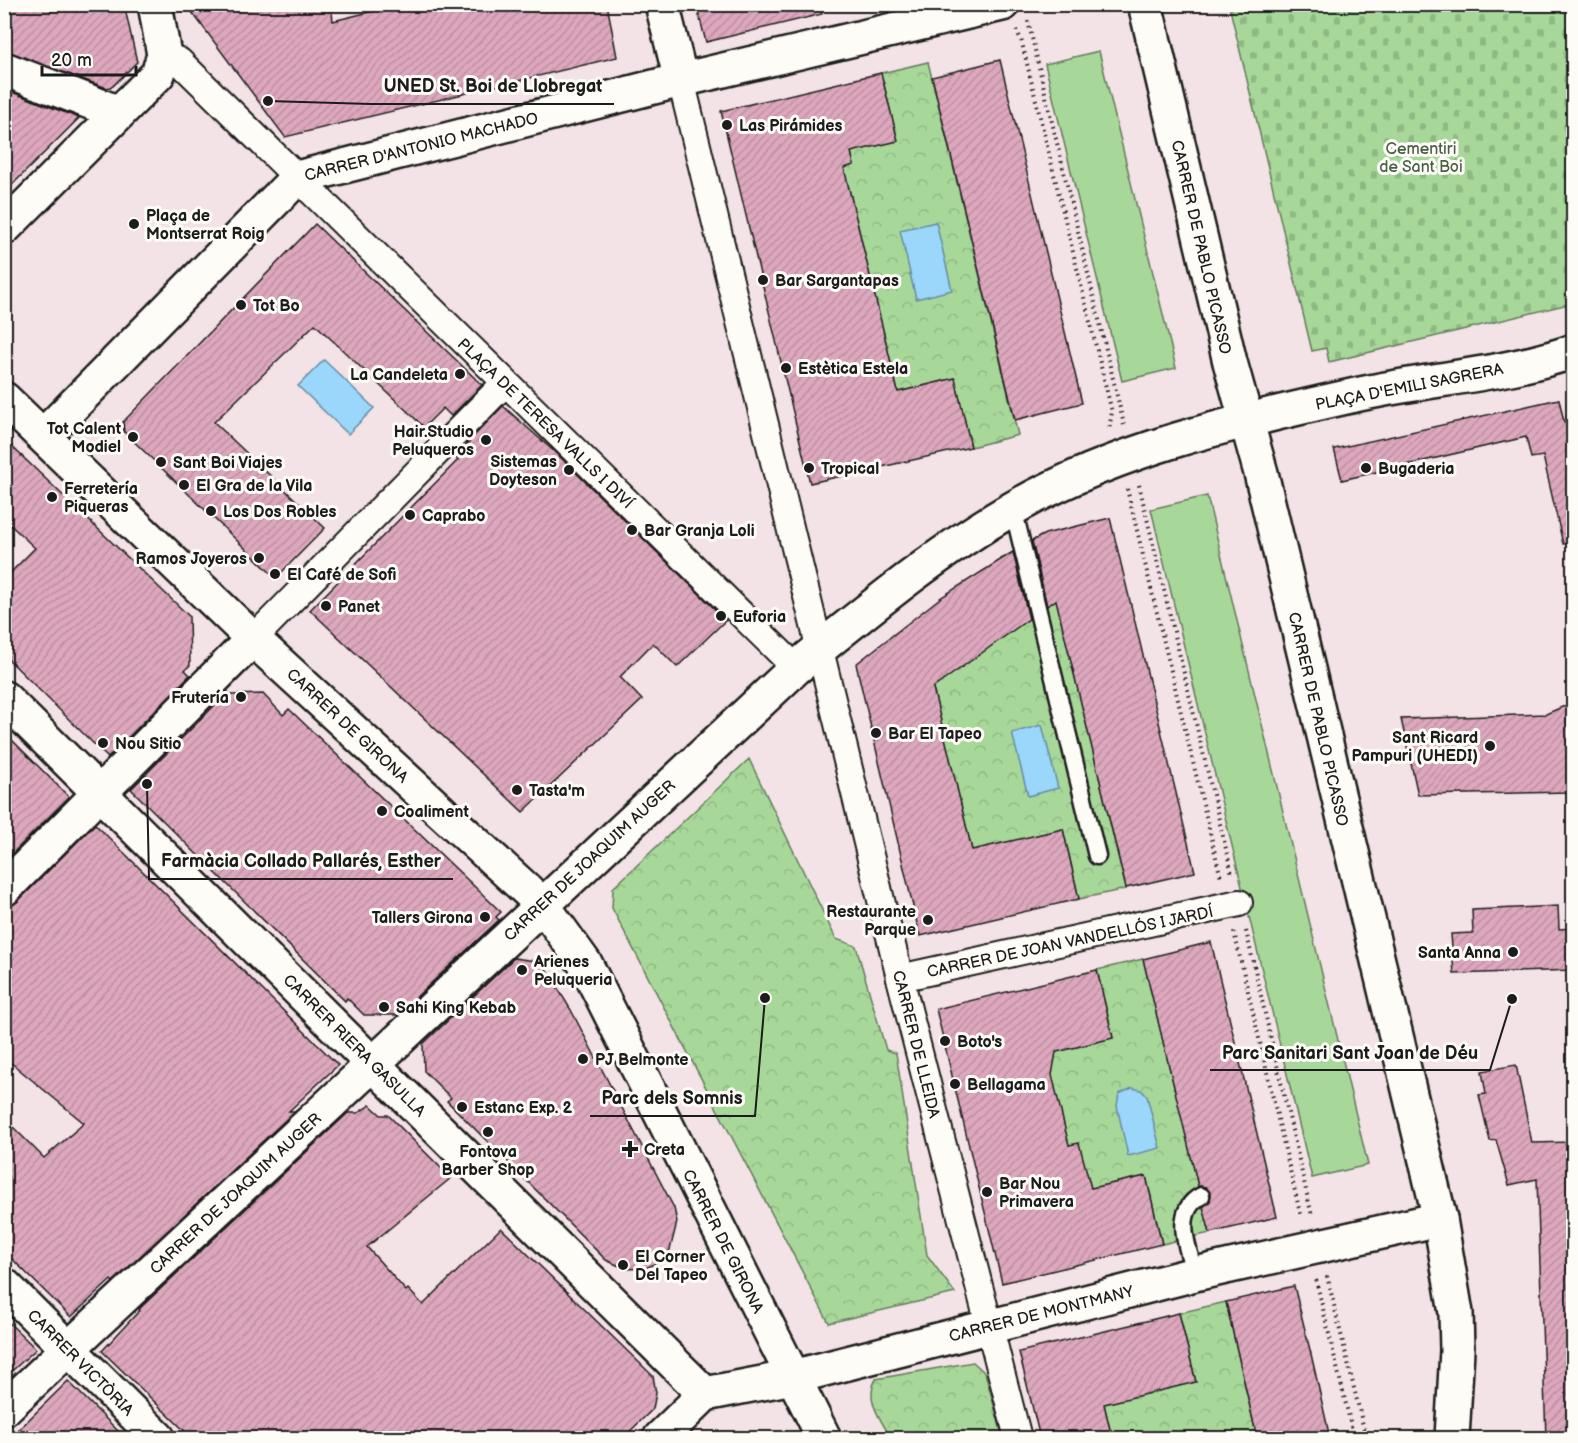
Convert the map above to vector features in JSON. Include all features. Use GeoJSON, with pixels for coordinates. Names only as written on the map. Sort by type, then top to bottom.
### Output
{"type":"FeatureCollection","features":[{"type":"Feature","properties":{"kind":"street"},"geometry":{"type":"LineString","coordinates":[[155,4],[161,65]]}},
{"type":"Feature","properties":{"kind":"street"},"geometry":{"type":"LineString","coordinates":[[662,4],[681,80],[808,659]]}},
{"type":"Feature","properties":{"kind":"street","name":"CARRER DE PABLO PICASSO"},"geometry":{"type":"LineString","coordinates":[[1145,4],[1246,421],[1262,473],[1440,1219],[1456,1313],[1457,1350],[1452,1438]]}},
{"type":"Feature","properties":{"kind":"street","name":"CARRER D'ANTONIO MACHADO"},"geometry":{"type":"LineString","coordinates":[[43,436],[297,178],[681,80],[1014,17]]}},
{"type":"Feature","properties":{"kind":"street"},"geometry":{"type":"LineString","coordinates":[[4,228],[119,113],[161,65],[180,61],[297,178]]}},
{"type":"Feature","properties":{"kind":"street"},"geometry":{"type":"LineString","coordinates":[[4,69],[119,113]]}},
{"type":"Feature","properties":{"kind":"street","name":"PLAÇA DE TERESA VALLS I DIVÍ"},"geometry":{"type":"LineString","coordinates":[[297,178],[505,383],[808,659]]}},
{"type":"Feature","properties":{"kind":"street","name":"PLAÇA D'EMILI SAGRERA"},"geometry":{"type":"LineString","coordinates":[[1246,421],[1403,384],[1451,380],[1572,352]]}},
{"type":"Feature","properties":{"kind":"street"},"geometry":{"type":"LineString","coordinates":[[4,889],[505,383]]}},
{"type":"Feature","properties":{"kind":"street","name":"CARRER DE GIRONA"},"geometry":{"type":"LineString","coordinates":[[4,399],[254,639],[542,904],[586,965],[824,1438]]}},
{"type":"Feature","properties":{"kind":"street","name":"CARRER DE JOAQUIM AUGER"},"geometry":{"type":"LineString","coordinates":[[4,1409],[542,904],[808,659],[921,569],[969,535],[1013,508],[1116,460],[1190,435],[1246,421]]}},
{"type":"Feature","properties":{"kind":"street","name":"CARRER DE LLEIDA"},"geometry":{"type":"LineString","coordinates":[[808,659],[900,978],[1018,1438]]}},
{"type":"Feature","properties":{"kind":"street","name":"CARRER RIERA GASULLA"},"geometry":{"type":"LineString","coordinates":[[4,698],[705,1394]]}},
{"type":"Feature","properties":{"kind":"street","name":"CARRER DE JOAN VANDELLÓS I JARDÍ"},"geometry":{"type":"LineString","coordinates":[[900,978],[1233,904]]}},
{"type":"Feature","properties":{"kind":"street","name":"CARRER DE MONTMANY"},"geometry":{"type":"LineString","coordinates":[[705,1394],[793,1377],[1195,1274],[1440,1219]]}},
{"type":"Feature","properties":{"kind":"street","name":"CARRER VICTÒRIA"},"geometry":{"type":"LineString","coordinates":[[4,1285],[158,1438]]}},
{"type":"Feature","properties":{"kind":"street"},"geometry":{"type":"LineString","coordinates":[[660,1438],[705,1394]]}},
{"type":"Feature","properties":{"kind":"lane"},"geometry":{"type":"LineString","coordinates":[[1013,508],[1097,856]]}},
{"type":"Feature","properties":{"kind":"lane"},"geometry":{"type":"LineString","coordinates":[[1195,1274],[1184,1225],[1187,1208],[1201,1196]]}},
{"type":"Feature","properties":{"kind":"path"},"geometry":{"type":"LineString","coordinates":[[1014,17],[1125,428]]}},
{"type":"Feature","properties":{"kind":"path"},"geometry":{"type":"LineString","coordinates":[[1014,17],[1022,39],[1112,412],[1109,434]]}},
{"type":"Feature","properties":{"kind":"path"},"geometry":{"type":"LineString","coordinates":[[1137,479],[1300,1206],[1302,1226]]}},
{"type":"Feature","properties":{"kind":"path"},"geometry":{"type":"LineString","coordinates":[[1124,485],[1314,1225]]}},
{"type":"Feature","properties":{"kind":"path"},"geometry":{"type":"LineString","coordinates":[[1325,1271],[1366,1438]]}},
{"type":"Feature","properties":{"kind":"path"},"geometry":{"type":"LineString","coordinates":[[1314,1273],[1354,1438]]}},
{"type":"Feature","properties":{"kind":"green space","name":"Cementiri de Sant Boi"},"geometry":{"type":"Polygon","coordinates":[[[1229,5],[1573,5],[1573,303],[1329,362],[1326,348],[1312,351],[1229,5]]]}},
{"type":"Feature","properties":{"kind":"green space"},"geometry":{"type":"Polygon","coordinates":[[[1099,51],[1176,368],[1122,381],[1045,64],[1099,51]]]}},
{"type":"Feature","properties":{"kind":"green space"},"geometry":{"type":"Polygon","coordinates":[[[928,62],[1018,435],[971,447],[955,379],[898,392],[844,168],[854,165],[851,152],[898,141],[881,73],[928,62]]]}},
{"type":"Feature","properties":{"kind":"green space"},"geometry":{"type":"Polygon","coordinates":[[[1207,496],[1368,1165],[1312,1178],[1151,509],[1207,496]]]}},
{"type":"Feature","properties":{"kind":"green space"},"geometry":{"type":"Polygon","coordinates":[[[1041,536],[1126,889],[1079,899],[1063,829],[972,851],[933,688],[1000,565],[999,560],[1041,536]]]}},
{"type":"Feature","properties":{"kind":"green space"},"geometry":{"type":"Polygon","coordinates":[[[749,759],[836,939],[856,946],[886,1050],[896,1053],[927,1255],[955,1293],[829,1323],[612,908],[613,888],[749,759]]]}},
{"type":"Feature","properties":{"kind":"green space"},"geometry":{"type":"Polygon","coordinates":[[[1143,959],[1210,1233],[1162,1244],[1146,1176],[1054,1197],[1022,1061],[1113,1038],[1097,970],[1143,959]]]}},
{"type":"Feature","properties":{"kind":"green space"},"geometry":{"type":"Polygon","coordinates":[[[1226,1302],[1257,1438],[1112,1438],[1104,1404],[1196,1382],[1179,1313],[1226,1302]]]}},
{"type":"Feature","properties":{"kind":"green space"},"geometry":{"type":"Polygon","coordinates":[[[973,1362],[985,1373],[1003,1438],[891,1438],[873,1402],[872,1394],[876,1379],[973,1362]]]}},
{"type":"Feature","properties":{"kind":"water"},"geometry":{"type":"Polygon","coordinates":[[[936,222],[952,290],[916,299],[900,230],[936,222]]]}},
{"type":"Feature","properties":{"kind":"water"},"geometry":{"type":"Polygon","coordinates":[[[324,360],[374,408],[348,434],[298,386],[324,360]]]}},
{"type":"Feature","properties":{"kind":"water"},"geometry":{"type":"Polygon","coordinates":[[[1042,725],[1058,788],[1028,796],[1012,733],[1042,725]]]}},
{"type":"Feature","properties":{"kind":"water"},"geometry":{"type":"Polygon","coordinates":[[[1132,1088],[1141,1090],[1147,1096],[1160,1148],[1128,1156],[1117,1106],[1119,1094],[1132,1088]]]}},
{"type":"Feature","properties":{"kind":"building"},"geometry":{"type":"Polygon","coordinates":[[[4,4],[124,4],[137,62],[113,86],[107,88],[4,51],[4,4]]]}},
{"type":"Feature","properties":{"kind":"building"},"geometry":{"type":"Polygon","coordinates":[[[186,4],[331,4],[333,21],[402,4],[607,4],[617,57],[285,137],[186,4]]]}},
{"type":"Feature","properties":{"kind":"building"},"geometry":{"type":"Polygon","coordinates":[[[696,4],[821,4],[822,14],[706,42],[696,4]]]}},
{"type":"Feature","properties":{"kind":"building"},"geometry":{"type":"Polygon","coordinates":[[[1000,60],[1082,403],[1015,420],[932,77],[1000,60]]]}},
{"type":"Feature","properties":{"kind":"building"},"geometry":{"type":"Polygon","coordinates":[[[881,73],[898,141],[851,152],[854,165],[844,168],[898,392],[955,378],[971,447],[810,483],[721,111],[881,73]]]}},
{"type":"Feature","properties":{"kind":"building"},"geometry":{"type":"Polygon","coordinates":[[[4,89],[79,118],[4,193],[4,89]]]}},
{"type":"Feature","properties":{"kind":"building"},"geometry":{"type":"Polygon","coordinates":[[[315,224],[482,385],[451,416],[443,408],[424,427],[315,324],[214,422],[325,528],[276,578],[124,432],[123,422],[315,224]]]}},
{"type":"Feature","properties":{"kind":"building","name":"Bugaderia"},"geometry":{"type":"Polygon","coordinates":[[[1559,399],[1564,422],[1574,420],[1574,543],[1563,544],[1543,456],[1531,458],[1526,437],[1342,480],[1334,449],[1559,399]]]}},
{"type":"Feature","properties":{"kind":"building"},"geometry":{"type":"Polygon","coordinates":[[[503,406],[557,454],[726,620],[677,667],[653,643],[620,677],[642,700],[523,812],[310,610],[458,460],[456,458],[473,437],[503,406]]]}},
{"type":"Feature","properties":{"kind":"building"},"geometry":{"type":"Polygon","coordinates":[[[4,439],[189,616],[190,665],[185,670],[190,675],[108,758],[4,655],[4,579],[35,548],[4,519],[4,439]]]}},
{"type":"Feature","properties":{"kind":"building"},"geometry":{"type":"Polygon","coordinates":[[[1110,518],[1195,872],[1126,888],[1056,600],[1047,606],[1032,541],[1045,534],[1110,518]]]}},
{"type":"Feature","properties":{"kind":"building"},"geometry":{"type":"Polygon","coordinates":[[[1013,552],[1029,619],[933,688],[972,850],[1063,829],[1079,899],[920,936],[856,664],[940,598],[1013,552]]]}},
{"type":"Feature","properties":{"kind":"building"},"geometry":{"type":"Polygon","coordinates":[[[228,692],[231,695],[263,694],[283,715],[289,709],[501,912],[496,917],[499,920],[397,1015],[364,1015],[347,998],[345,1001],[131,789],[228,692]]]}},
{"type":"Feature","properties":{"kind":"building","name":"Sant Ricard Pampuri (UHEDI)"},"geometry":{"type":"Polygon","coordinates":[[[1574,702],[1574,782],[1570,782],[1571,792],[1418,795],[1401,719],[1546,714],[1574,702]]]}},
{"type":"Feature","properties":{"kind":"building"},"geometry":{"type":"Polygon","coordinates":[[[4,732],[69,797],[4,862],[4,732]]]}},
{"type":"Feature","properties":{"kind":"building"},"geometry":{"type":"Polygon","coordinates":[[[95,824],[338,1065],[289,1111],[295,1111],[113,1282],[111,1280],[71,1317],[4,1251],[4,1118],[44,1158],[84,1123],[4,1057],[4,907],[17,902],[95,824]]]}},
{"type":"Feature","properties":{"kind":"building","name":"Santa Anna"},"geometry":{"type":"Polygon","coordinates":[[[1558,906],[1559,929],[1574,928],[1574,970],[1454,974],[1451,934],[1473,933],[1472,910],[1558,906]]]}},
{"type":"Feature","properties":{"kind":"building"},"geometry":{"type":"Polygon","coordinates":[[[1211,942],[1277,1217],[1210,1233],[1203,1207],[1210,1201],[1211,1194],[1206,1187],[1198,1186],[1143,959],[1211,942]]]}},
{"type":"Feature","properties":{"kind":"building"},"geometry":{"type":"Polygon","coordinates":[[[514,958],[542,962],[571,1010],[674,1208],[677,1222],[670,1250],[661,1261],[646,1268],[626,1269],[606,1260],[447,1101],[451,1098],[424,1071],[423,1044],[514,958]]]}},
{"type":"Feature","properties":{"kind":"building"},"geometry":{"type":"Polygon","coordinates":[[[1097,970],[1113,1038],[1056,1052],[1052,1075],[1069,1145],[1079,1143],[1091,1188],[1146,1176],[1162,1244],[1002,1283],[936,1009],[1097,970]]]}},
{"type":"Feature","properties":{"kind":"building"},"geometry":{"type":"Polygon","coordinates":[[[1516,1065],[1532,1143],[1574,1142],[1574,1438],[1546,1438],[1537,1179],[1509,1185],[1496,1140],[1490,1141],[1479,1095],[1486,1094],[1482,1071],[1516,1065]]]}},
{"type":"Feature","properties":{"kind":"building"},"geometry":{"type":"Polygon","coordinates":[[[370,1105],[381,1115],[388,1115],[451,1178],[367,1247],[406,1291],[408,1289],[423,1305],[501,1228],[653,1376],[656,1393],[653,1409],[623,1438],[192,1438],[102,1351],[139,1309],[348,1113],[358,1113],[370,1105]]]}},
{"type":"Feature","properties":{"kind":"building"},"geometry":{"type":"Polygon","coordinates":[[[1294,1286],[1330,1438],[1257,1438],[1226,1302],[1294,1286]]]}},
{"type":"Feature","properties":{"kind":"building"},"geometry":{"type":"Polygon","coordinates":[[[1179,1313],[1196,1382],[1104,1404],[1112,1438],[1040,1438],[1019,1352],[1179,1313]]]}},
{"type":"Feature","properties":{"kind":"building"},"geometry":{"type":"Polygon","coordinates":[[[4,1318],[36,1349],[4,1378],[4,1318]]]}},
{"type":"Feature","properties":{"kind":"building"},"geometry":{"type":"Polygon","coordinates":[[[68,1381],[125,1438],[10,1438],[68,1381]]]}},
{"type":"Feature","properties":{"kind":"place","name":"UNED St. Boi de Llobregat"},"geometry":{"type":"Point","coordinates":[268,101]}},
{"type":"Feature","properties":{"kind":"place","name":"Las Pirámides"},"geometry":{"type":"Point","coordinates":[727,125]}},
{"type":"Feature","properties":{"kind":"place","name":"Plaça de Montserrat Roig"},"geometry":{"type":"Point","coordinates":[134,224]}},
{"type":"Feature","properties":{"kind":"place","name":"Bar Sargantapas"},"geometry":{"type":"Point","coordinates":[763,280]}},
{"type":"Feature","properties":{"kind":"place","name":"Tot Bo"},"geometry":{"type":"Point","coordinates":[241,305]}},
{"type":"Feature","properties":{"kind":"place","name":"Estètica Estela"},"geometry":{"type":"Point","coordinates":[786,368]}},
{"type":"Feature","properties":{"kind":"place","name":"La Candeleta"},"geometry":{"type":"Point","coordinates":[460,374]}},
{"type":"Feature","properties":{"kind":"place","name":"Tot Calent Modiel"},"geometry":{"type":"Point","coordinates":[133,437]}},
{"type":"Feature","properties":{"kind":"place","name":"Hair.Studio Peluqueros"},"geometry":{"type":"Point","coordinates":[486,440]}},
{"type":"Feature","properties":{"kind":"place","name":"Sant Boi Viajes"},"geometry":{"type":"Point","coordinates":[161,462]}},
{"type":"Feature","properties":{"kind":"place","name":"Tropical"},"geometry":{"type":"Point","coordinates":[809,468]}},
{"type":"Feature","properties":{"kind":"place","name":"Bugaderia"},"geometry":{"type":"Point","coordinates":[1366,468]}},
{"type":"Feature","properties":{"kind":"place","name":"Sistemas Doyteson"},"geometry":{"type":"Point","coordinates":[569,470]}},
{"type":"Feature","properties":{"kind":"place","name":"El Gra de la Vila"},"geometry":{"type":"Point","coordinates":[184,485]}},
{"type":"Feature","properties":{"kind":"place","name":"Ferretería Piqueras"},"geometry":{"type":"Point","coordinates":[52,497]}},
{"type":"Feature","properties":{"kind":"place","name":"Los Dos Robles"},"geometry":{"type":"Point","coordinates":[211,511]}},
{"type":"Feature","properties":{"kind":"place","name":"Caprabo"},"geometry":{"type":"Point","coordinates":[410,515]}},
{"type":"Feature","properties":{"kind":"place","name":"Bar Granja Loli"},"geometry":{"type":"Point","coordinates":[632,530]}},
{"type":"Feature","properties":{"kind":"place","name":"Ramos Joyeros"},"geometry":{"type":"Point","coordinates":[259,558]}},
{"type":"Feature","properties":{"kind":"place","name":"El Café de Sofi"},"geometry":{"type":"Point","coordinates":[275,574]}},
{"type":"Feature","properties":{"kind":"place","name":"Panet"},"geometry":{"type":"Point","coordinates":[326,606]}},
{"type":"Feature","properties":{"kind":"place","name":"Euforia"},"geometry":{"type":"Point","coordinates":[721,616]}},
{"type":"Feature","properties":{"kind":"place","name":"Frutería"},"geometry":{"type":"Point","coordinates":[241,697]}},
{"type":"Feature","properties":{"kind":"place","name":"Bar El Tapeo"},"geometry":{"type":"Point","coordinates":[876,733]}},
{"type":"Feature","properties":{"kind":"place","name":"Nou Sitio"},"geometry":{"type":"Point","coordinates":[103,743]}},
{"type":"Feature","properties":{"kind":"place","name":"Sant Ricard Pampuri (UHEDI)"},"geometry":{"type":"Point","coordinates":[1490,746]}},
{"type":"Feature","properties":{"kind":"place","name":"Farmàcia Collado Pallarés, Esther"},"geometry":{"type":"Point","coordinates":[147,784]}},
{"type":"Feature","properties":{"kind":"place","name":"Tasta'm"},"geometry":{"type":"Point","coordinates":[517,790]}},
{"type":"Feature","properties":{"kind":"place","name":"Coaliment"},"geometry":{"type":"Point","coordinates":[382,811]}},
{"type":"Feature","properties":{"kind":"place","name":"Tallers Girona"},"geometry":{"type":"Point","coordinates":[485,917]}},
{"type":"Feature","properties":{"kind":"place","name":"Restaurante Parque"},"geometry":{"type":"Point","coordinates":[928,920]}},
{"type":"Feature","properties":{"kind":"place","name":"Santa Anna"},"geometry":{"type":"Point","coordinates":[1513,952]}},
{"type":"Feature","properties":{"kind":"place","name":"Arienes Peluqueria"},"geometry":{"type":"Point","coordinates":[522,970]}},
{"type":"Feature","properties":{"kind":"place","name":"Parc dels Somnis"},"geometry":{"type":"Point","coordinates":[765,998]}},
{"type":"Feature","properties":{"kind":"place","name":"Parc Sanitari Sant Joan de Déu"},"geometry":{"type":"Point","coordinates":[1512,999]}},
{"type":"Feature","properties":{"kind":"place","name":"Sahi King Kebab"},"geometry":{"type":"Point","coordinates":[384,1007]}},
{"type":"Feature","properties":{"kind":"place","name":"Boto's"},"geometry":{"type":"Point","coordinates":[945,1041]}},
{"type":"Feature","properties":{"kind":"place","name":"PJ Belmonte"},"geometry":{"type":"Point","coordinates":[583,1059]}},
{"type":"Feature","properties":{"kind":"place","name":"Bellagama"},"geometry":{"type":"Point","coordinates":[955,1084]}},
{"type":"Feature","properties":{"kind":"place","name":"Estanc Exp. 2"},"geometry":{"type":"Point","coordinates":[462,1107]}},
{"type":"Feature","properties":{"kind":"place","name":"Fontova Barber Shop"},"geometry":{"type":"Point","coordinates":[488,1132]}},
{"type":"Feature","properties":{"kind":"place","name":"Creta"},"geometry":{"type":"Point","coordinates":[630,1149]}},
{"type":"Feature","properties":{"kind":"place","name":"Bar Nou Primavera"},"geometry":{"type":"Point","coordinates":[987,1192]}},
{"type":"Feature","properties":{"kind":"place","name":"El Corner Del Tapeo"},"geometry":{"type":"Point","coordinates":[623,1265]}}]}
